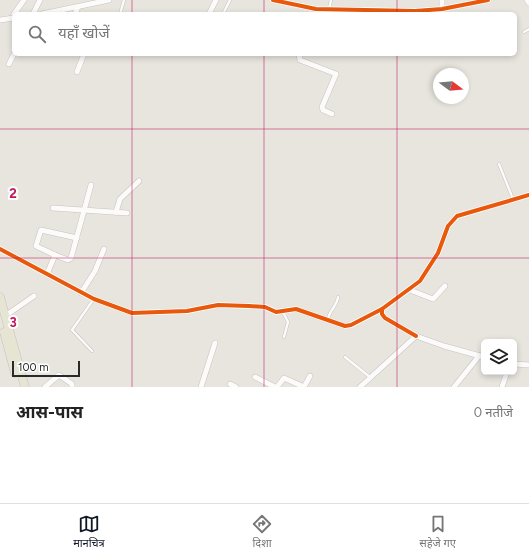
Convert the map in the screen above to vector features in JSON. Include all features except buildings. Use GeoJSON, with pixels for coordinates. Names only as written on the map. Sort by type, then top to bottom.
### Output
{"type":"FeatureCollection","features":[{"type":"Feature","properties":{"kind":"main road"},"geometry":{"type":"LineString","coordinates":[[0,296],[19,387]]}},
{"type":"Feature","properties":{"kind":"main road"},"geometry":{"type":"LineString","coordinates":[[3,316],[25,387]]}},
{"type":"Feature","properties":{"kind":"street"},"geometry":{"type":"LineString","coordinates":[[16,12],[24,0]]}},
{"type":"Feature","properties":{"kind":"street"},"geometry":{"type":"LineString","coordinates":[[34,12],[40,0]]}},
{"type":"Feature","properties":{"kind":"street"},"geometry":{"type":"LineString","coordinates":[[52,12],[98,1],[109,0]]}},
{"type":"Feature","properties":{"kind":"street"},"geometry":{"type":"LineString","coordinates":[[210,12],[216,0]]}},
{"type":"Feature","properties":{"kind":"street"},"geometry":{"type":"LineString","coordinates":[[276,0],[315,11],[329,9],[353,12]]}},
{"type":"Feature","properties":{"kind":"street"},"geometry":{"type":"LineString","coordinates":[[442,0],[442,9]]}},
{"type":"Feature","properties":{"kind":"street"},"geometry":{"type":"LineString","coordinates":[[422,12],[487,0]]}},
{"type":"Feature","properties":{"kind":"street"},"geometry":{"type":"LineString","coordinates":[[76,12],[78,7]]}},
{"type":"Feature","properties":{"kind":"street"},"geometry":{"type":"LineString","coordinates":[[0,20],[12,16]]}},
{"type":"Feature","properties":{"kind":"street"},"geometry":{"type":"LineString","coordinates":[[9,64],[13,56]]}},
{"type":"Feature","properties":{"kind":"street"},"geometry":{"type":"LineString","coordinates":[[76,72],[83,56]]}},
{"type":"Feature","properties":{"kind":"street"},"geometry":{"type":"LineString","coordinates":[[299,56],[300,60],[336,74],[322,107],[332,114]]}},
{"type":"Feature","properties":{"kind":"street"},"geometry":{"type":"LineString","coordinates":[[116,212],[120,199],[139,181]]}},
{"type":"Feature","properties":{"kind":"street"},"geometry":{"type":"LineString","coordinates":[[77,238],[41,230],[36,246],[69,260],[77,238],[91,184]]}},
{"type":"Feature","properties":{"kind":"street"},"geometry":{"type":"LineString","coordinates":[[0,249],[81,293],[136,314],[187,311],[218,306],[254,306],[276,312],[296,309],[347,326],[382,309],[410,290],[420,281],[438,253],[445,231],[454,218],[529,195]]}},
{"type":"Feature","properties":{"kind":"street"},"geometry":{"type":"LineString","coordinates":[[53,208],[127,213]]}},
{"type":"Feature","properties":{"kind":"street"},"geometry":{"type":"LineString","coordinates":[[81,293],[95,271],[104,249]]}},
{"type":"Feature","properties":{"kind":"street"},"geometry":{"type":"LineString","coordinates":[[47,274],[55,255]]}},
{"type":"Feature","properties":{"kind":"street"},"geometry":{"type":"LineString","coordinates":[[410,290],[426,298],[433,299],[445,286]]}},
{"type":"Feature","properties":{"kind":"street"},"geometry":{"type":"LineString","coordinates":[[3,316],[34,296]]}},
{"type":"Feature","properties":{"kind":"street"},"geometry":{"type":"LineString","coordinates":[[382,309],[382,314],[385,318],[416,336],[481,357]]}},
{"type":"Feature","properties":{"kind":"street"},"geometry":{"type":"LineString","coordinates":[[360,387],[416,336]]}},
{"type":"Feature","properties":{"kind":"street"},"geometry":{"type":"LineString","coordinates":[[201,387],[215,343]]}},
{"type":"Feature","properties":{"kind":"street"},"geometry":{"type":"LineString","coordinates":[[454,387],[481,358]]}},
{"type":"Feature","properties":{"kind":"street"},"geometry":{"type":"LineString","coordinates":[[517,364],[529,365]]}},
{"type":"Feature","properties":{"kind":"street"},"geometry":{"type":"LineString","coordinates":[[45,387],[59,375],[72,384],[72,387]]}},
{"type":"Feature","properties":{"kind":"street"},"geometry":{"type":"LineString","coordinates":[[502,387],[506,375]]}},
{"type":"Feature","properties":{"kind":"street"},"geometry":{"type":"LineString","coordinates":[[255,377],[276,387],[284,378],[304,387],[310,376]]}},
{"type":"Feature","properties":{"kind":"street"},"geometry":{"type":"LineString","coordinates":[[230,384],[236,387]]}},
{"type":"Feature","properties":{"kind":"lane"},"geometry":{"type":"LineString","coordinates":[[121,12],[124,0]]}},
{"type":"Feature","properties":{"kind":"lane"},"geometry":{"type":"LineString","coordinates":[[224,12],[230,0]]}},
{"type":"Feature","properties":{"kind":"lane"},"geometry":{"type":"LineString","coordinates":[[329,9],[332,0]]}},
{"type":"Feature","properties":{"kind":"lane"},"geometry":{"type":"LineString","coordinates":[[524,32],[529,30]]}},
{"type":"Feature","properties":{"kind":"lane"},"geometry":{"type":"LineString","coordinates":[[499,164],[513,199]]}},
{"type":"Feature","properties":{"kind":"lane"},"geometry":{"type":"LineString","coordinates":[[328,320],[330,313],[337,303],[338,297]]}},
{"type":"Feature","properties":{"kind":"lane"},"geometry":{"type":"LineString","coordinates":[[92,351],[72,330],[94,299]]}},
{"type":"Feature","properties":{"kind":"lane"},"geometry":{"type":"LineString","coordinates":[[282,312],[288,322],[284,337]]}},
{"type":"Feature","properties":{"kind":"lane"},"geometry":{"type":"LineString","coordinates":[[345,357],[371,378]]}},
{"type":"Feature","properties":{"kind":"cycle path"},"geometry":{"type":"LineString","coordinates":[[273,0],[316,9],[415,11],[442,9],[488,0]]}},
{"type":"Feature","properties":{"kind":"cycle path"},"geometry":{"type":"LineString","coordinates":[[416,336],[385,318],[382,314],[382,309],[420,281],[438,253],[448,226],[457,216],[529,195]]}},
{"type":"Feature","properties":{"kind":"cycle path"},"geometry":{"type":"LineString","coordinates":[[0,249],[94,299],[132,313],[187,311],[218,305],[249,306],[265,307],[276,312],[296,309],[345,326],[351,325],[382,309]]}}]}
